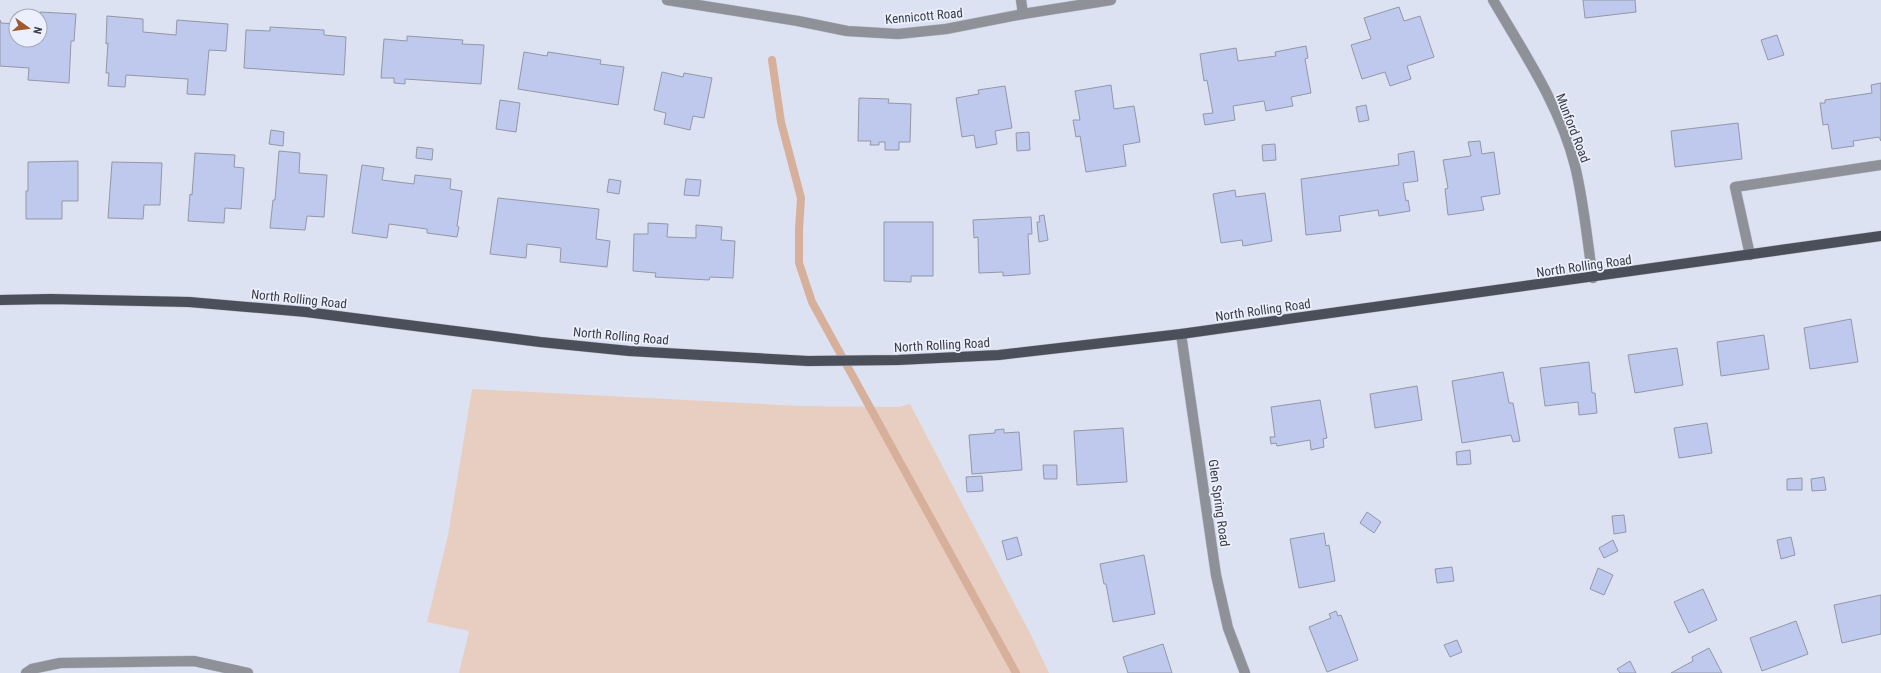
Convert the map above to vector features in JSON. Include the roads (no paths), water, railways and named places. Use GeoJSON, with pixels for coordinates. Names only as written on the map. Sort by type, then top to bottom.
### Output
{"type":"FeatureCollection","features":[{"type":"Feature","properties":{"kind":"main road","name":"North Rolling Road"},"geometry":{"type":"LineString","coordinates":[[0,300],[51,299],[189,302],[306,312],[540,342],[629,351],[817,361],[877,361],[999,355],[1181,334],[1593,278],[1881,236]]}},
{"type":"Feature","properties":{"kind":"street","name":"Kennicott Road"},"geometry":{"type":"LineString","coordinates":[[667,0],[758,14],[847,31],[898,34],[946,29],[1023,14],[1110,0]]}},
{"type":"Feature","properties":{"kind":"street"},"geometry":{"type":"LineString","coordinates":[[1021,0],[1023,14]]}},
{"type":"Feature","properties":{"kind":"street","name":"Munford Road"},"geometry":{"type":"LineString","coordinates":[[1493,0],[1532,66],[1556,111],[1575,166],[1593,278]]}},
{"type":"Feature","properties":{"kind":"street"},"geometry":{"type":"LineString","coordinates":[[1750,255],[1735,187],[1881,165]]}},
{"type":"Feature","properties":{"kind":"street","name":"Glen Spring Road"},"geometry":{"type":"LineString","coordinates":[[1181,334],[1216,575],[1228,628],[1245,673]]}},
{"type":"Feature","properties":{"kind":"street"},"geometry":{"type":"LineString","coordinates":[[26,673],[32,669],[60,662],[194,661],[248,673]]}},
{"type":"Feature","properties":{"kind":"waterway"},"geometry":{"type":"LineString","coordinates":[[772,60],[781,122],[801,198],[799,263],[812,302],[1016,673]]}}]}
